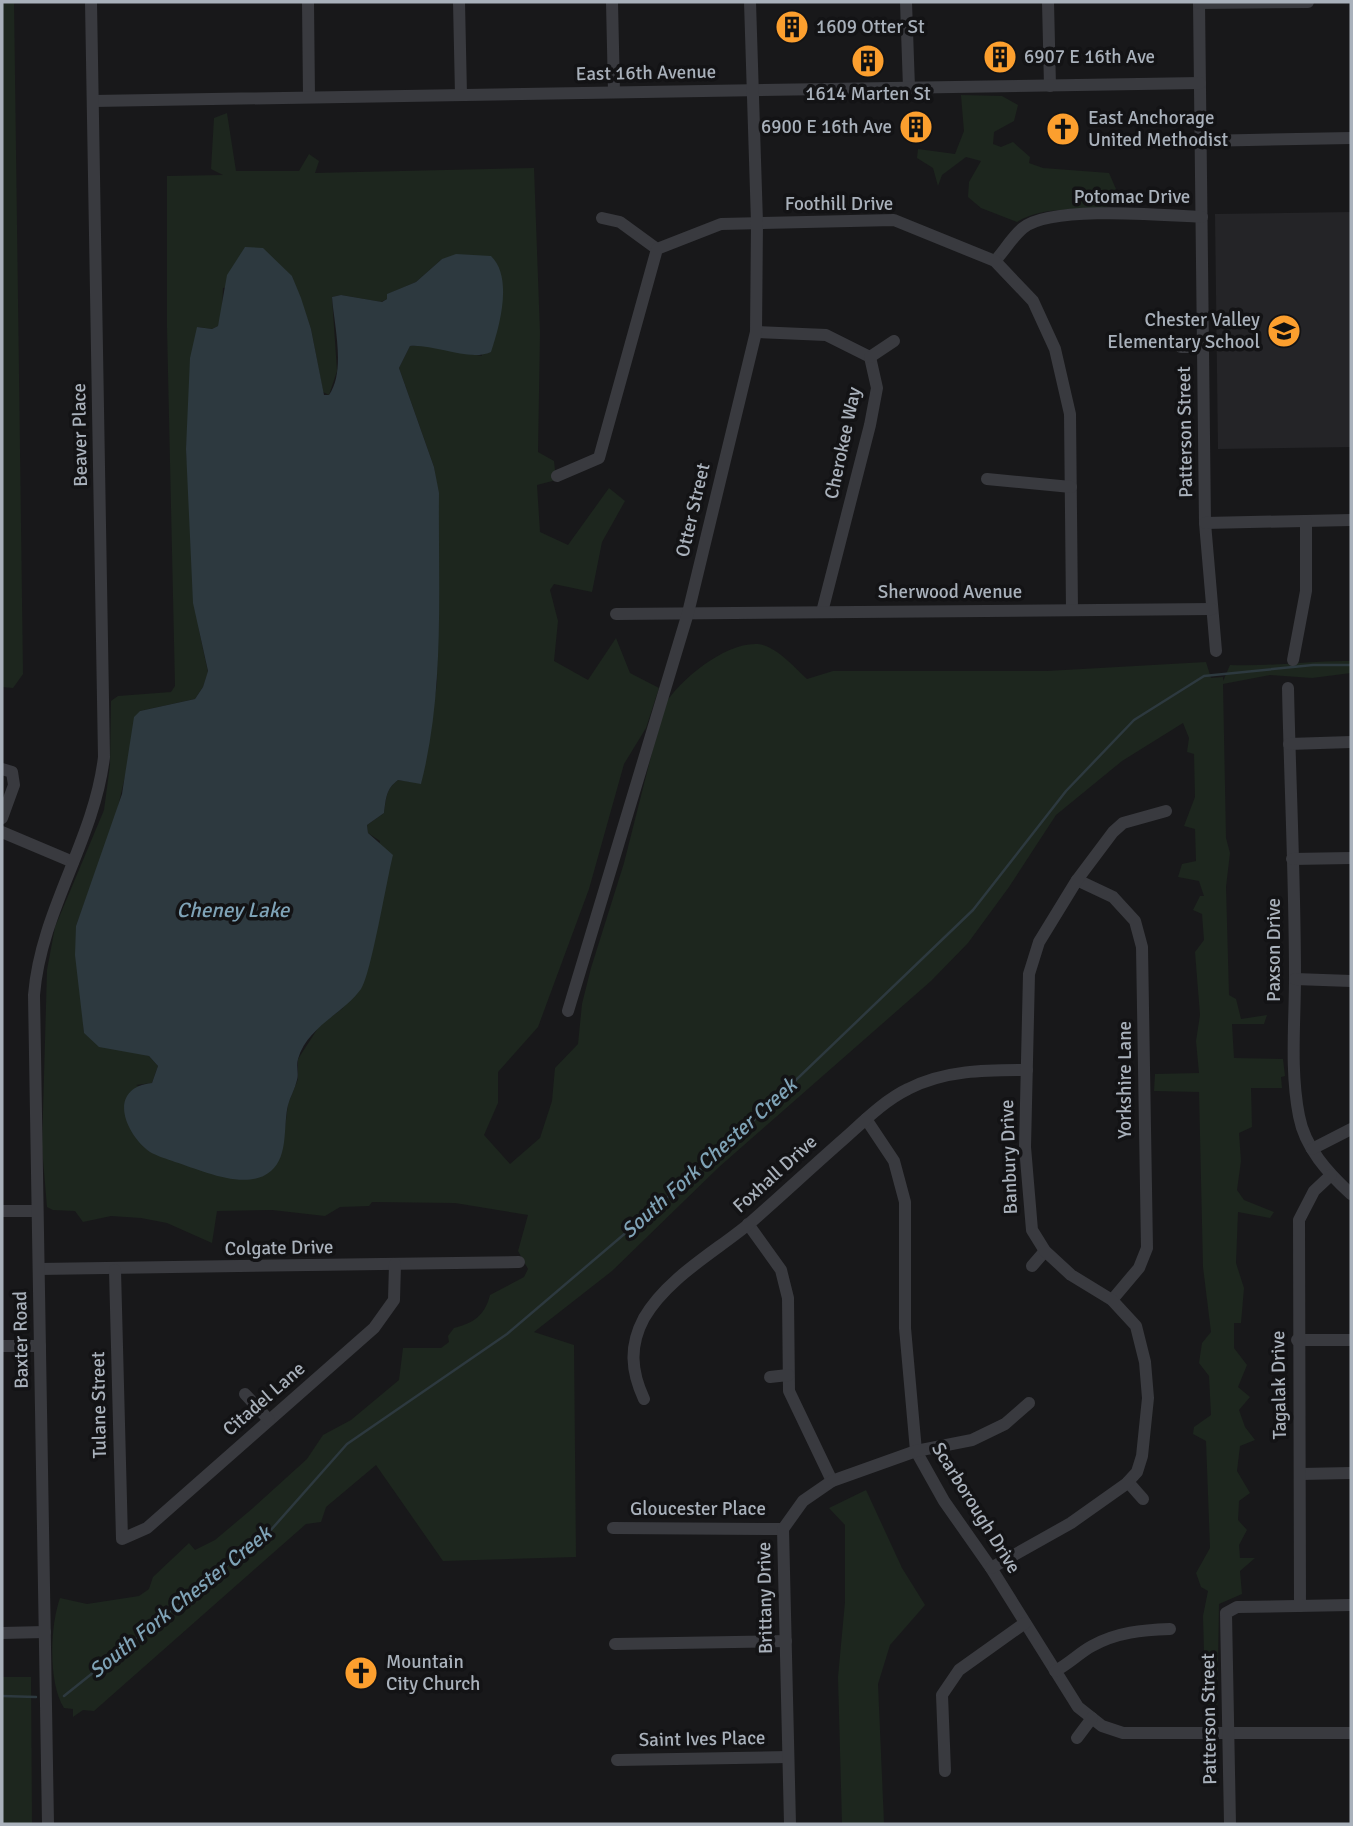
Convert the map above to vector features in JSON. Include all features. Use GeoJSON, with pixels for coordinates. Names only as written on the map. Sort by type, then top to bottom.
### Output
{"type":"FeatureCollection","features":[{"type":"Feature","properties":{"kind":"street","name":"Beaver Place"},"geometry":{"type":"LineString","coordinates":[[74,862],[96,806],[104,757],[92,2]]}},
{"type":"Feature","properties":{"kind":"street"},"geometry":{"type":"LineString","coordinates":[[308,2],[309,97]]}},
{"type":"Feature","properties":{"kind":"street"},"geometry":{"type":"LineString","coordinates":[[459,2],[461,95]]}},
{"type":"Feature","properties":{"kind":"street"},"geometry":{"type":"LineString","coordinates":[[612,2],[614,92]]}},
{"type":"Feature","properties":{"kind":"street","name":"Otter Street"},"geometry":{"type":"LineString","coordinates":[[568,1011],[688,613],[755,332],[757,223],[750,2]]}},
{"type":"Feature","properties":{"kind":"street"},"geometry":{"type":"LineString","coordinates":[[906,2],[909,88]]}},
{"type":"Feature","properties":{"kind":"street"},"geometry":{"type":"LineString","coordinates":[[1048,2],[1049,86]]}},
{"type":"Feature","properties":{"kind":"street"},"geometry":{"type":"LineString","coordinates":[[1199,2],[1308,2]]}},
{"type":"Feature","properties":{"kind":"street","name":"Patterson Street"},"geometry":{"type":"LineString","coordinates":[[1199,2],[1205,523],[1216,651]]}},
{"type":"Feature","properties":{"kind":"street","name":"East 16th Avenue"},"geometry":{"type":"LineString","coordinates":[[93,101],[1200,83]]}},
{"type":"Feature","properties":{"kind":"street"},"geometry":{"type":"LineString","coordinates":[[1201,141],[1351,138]]}},
{"type":"Feature","properties":{"kind":"street","name":"Potomac Drive"},"geometry":{"type":"LineString","coordinates":[[995,261],[1024,226],[1051,218],[1101,213],[1202,217]]}},
{"type":"Feature","properties":{"kind":"street"},"geometry":{"type":"LineString","coordinates":[[557,476],[599,458],[625,353],[657,248],[620,222],[601,218]]}},
{"type":"Feature","properties":{"kind":"street","name":"Foothill Drive"},"geometry":{"type":"LineString","coordinates":[[657,248],[721,224],[894,220],[995,261],[1033,301],[1055,349],[1070,414],[1072,610]]}},
{"type":"Feature","properties":{"kind":"street"},"geometry":{"type":"LineString","coordinates":[[755,332],[826,335],[870,357],[894,341]]}},
{"type":"Feature","properties":{"kind":"street"},"geometry":{"type":"LineString","coordinates":[[1181,347],[1203,347]]}},
{"type":"Feature","properties":{"kind":"street","name":"Cherokee Way"},"geometry":{"type":"LineString","coordinates":[[822,612],[877,388],[870,357]]}},
{"type":"Feature","properties":{"kind":"street"},"geometry":{"type":"LineString","coordinates":[[987,479],[1071,487]]}},
{"type":"Feature","properties":{"kind":"street"},"geometry":{"type":"LineString","coordinates":[[1205,523],[1351,520]]}},
{"type":"Feature","properties":{"kind":"street"},"geometry":{"type":"LineString","coordinates":[[1293,660],[1306,591],[1306,521]]}},
{"type":"Feature","properties":{"kind":"street","name":"Sherwood Avenue"},"geometry":{"type":"LineString","coordinates":[[616,614],[1212,608]]}},
{"type":"Feature","properties":{"kind":"street","name":"Paxson Drive"},"geometry":{"type":"LineString","coordinates":[[1288,688],[1295,979],[1292,1037],[1299,1117],[1312,1150],[1351,1195]]}},
{"type":"Feature","properties":{"kind":"street"},"geometry":{"type":"LineString","coordinates":[[1289,744],[1351,743]]}},
{"type":"Feature","properties":{"kind":"street"},"geometry":{"type":"LineString","coordinates":[[2,818],[14,785],[7,771]]}},
{"type":"Feature","properties":{"kind":"street","name":"Banbury Drive"},"geometry":{"type":"LineString","coordinates":[[991,1568],[1071,1523],[1128,1482],[1137,1472],[1142,1456],[1147,1424],[1145,1362],[1136,1326],[1112,1300],[1071,1275],[1045,1251],[1032,1230],[1025,1147],[1029,974],[1032,957],[1077,880],[1123,824],[1166,811]]}},
{"type":"Feature","properties":{"kind":"street"},"geometry":{"type":"LineString","coordinates":[[2,832],[74,862]]}},
{"type":"Feature","properties":{"kind":"street"},"geometry":{"type":"LineString","coordinates":[[1292,859],[1351,858]]}},
{"type":"Feature","properties":{"kind":"street","name":"Baxter Road"},"geometry":{"type":"LineString","coordinates":[[48,1824],[37,1211],[36,973],[46,930],[74,862]]}},
{"type":"Feature","properties":{"kind":"street","name":"Yorkshire Lane"},"geometry":{"type":"LineString","coordinates":[[1077,880],[1113,897],[1135,921],[1144,976],[1147,1248],[1139,1268],[1112,1300]]}},
{"type":"Feature","properties":{"kind":"street"},"geometry":{"type":"LineString","coordinates":[[1295,979],[1351,981]]}},
{"type":"Feature","properties":{"kind":"street","name":"Foxhall Drive"},"geometry":{"type":"LineString","coordinates":[[644,1399],[634,1378],[632,1344],[645,1316],[667,1290],[748,1224],[866,1119],[905,1090],[938,1076],[985,1070],[1027,1070]]}},
{"type":"Feature","properties":{"kind":"street","name":"Scarborough Drive"},"geometry":{"type":"LineString","coordinates":[[866,1119],[894,1161],[905,1202],[905,1328],[916,1451],[944,1501],[991,1568],[1078,1707],[1102,1726],[1123,1733],[1351,1733]]}},
{"type":"Feature","properties":{"kind":"street"},"geometry":{"type":"LineString","coordinates":[[1312,1150],[1351,1129]]}},
{"type":"Feature","properties":{"kind":"street","name":"Tagalak Drive"},"geometry":{"type":"LineString","coordinates":[[1300,1606],[1298,1220],[1314,1191],[1331,1175]]}},
{"type":"Feature","properties":{"kind":"street"},"geometry":{"type":"LineString","coordinates":[[2,1211],[37,1211]]}},
{"type":"Feature","properties":{"kind":"street"},"geometry":{"type":"LineString","coordinates":[[748,1224],[781,1270],[788,1298],[789,1391],[832,1481]]}},
{"type":"Feature","properties":{"kind":"street"},"geometry":{"type":"LineString","coordinates":[[1032,1266],[1045,1251]]}},
{"type":"Feature","properties":{"kind":"street","name":"Colgate Drive"},"geometry":{"type":"LineString","coordinates":[[39,1269],[115,1270],[519,1262]]}},
{"type":"Feature","properties":{"kind":"street","name":"Citadel Lane"},"geometry":{"type":"LineString","coordinates":[[122,1539],[147,1528],[374,1328],[394,1300],[395,1264]]}},
{"type":"Feature","properties":{"kind":"street","name":"Tulane Street"},"geometry":{"type":"LineString","coordinates":[[115,1270],[122,1539]]}},
{"type":"Feature","properties":{"kind":"street"},"geometry":{"type":"LineString","coordinates":[[1297,1340],[1351,1340]]}},
{"type":"Feature","properties":{"kind":"street"},"geometry":{"type":"LineString","coordinates":[[2,1346],[40,1346]]}},
{"type":"Feature","properties":{"kind":"street"},"geometry":{"type":"LineString","coordinates":[[769,1377],[788,1375]]}},
{"type":"Feature","properties":{"kind":"street"},"geometry":{"type":"LineString","coordinates":[[244,1394],[269,1420]]}},
{"type":"Feature","properties":{"kind":"street","name":"Brittany Drive"},"geometry":{"type":"LineString","coordinates":[[790,1824],[783,1529],[803,1502],[832,1481],[916,1451],[972,1440],[1005,1424],[1029,1403]]}},
{"type":"Feature","properties":{"kind":"street"},"geometry":{"type":"LineString","coordinates":[[1301,1474],[1351,1473]]}},
{"type":"Feature","properties":{"kind":"street"},"geometry":{"type":"LineString","coordinates":[[1128,1482],[1143,1499]]}},
{"type":"Feature","properties":{"kind":"street","name":"Gloucester Place"},"geometry":{"type":"LineString","coordinates":[[613,1528],[783,1529]]}},
{"type":"Feature","properties":{"kind":"street"},"geometry":{"type":"LineString","coordinates":[[1300,1606],[1351,1605]]}},
{"type":"Feature","properties":{"kind":"street","name":"Patterson Street"},"geometry":{"type":"LineString","coordinates":[[1230,1824],[1226,1613],[1237,1607],[1300,1606]]}},
{"type":"Feature","properties":{"kind":"street"},"geometry":{"type":"LineString","coordinates":[[945,1771],[941,1741],[942,1695],[960,1670],[1025,1623]]}},
{"type":"Feature","properties":{"kind":"street"},"geometry":{"type":"LineString","coordinates":[[1055,1671],[1091,1646],[1113,1637],[1136,1630],[1170,1629]]}},
{"type":"Feature","properties":{"kind":"street"},"geometry":{"type":"LineString","coordinates":[[2,1633],[44,1632]]}},
{"type":"Feature","properties":{"kind":"street"},"geometry":{"type":"LineString","coordinates":[[615,1644],[786,1641]]}},
{"type":"Feature","properties":{"kind":"street"},"geometry":{"type":"LineString","coordinates":[[1077,1738],[1092,1718]]}},
{"type":"Feature","properties":{"kind":"street","name":"Saint Ives Place"},"geometry":{"type":"LineString","coordinates":[[617,1760],[788,1757]]}},
{"type":"Feature","properties":{"kind":"shaded area"},"geometry":{"type":"Polygon","coordinates":[[[2,2],[14,2],[23,674],[13,688],[2,687],[2,2]]]}},
{"type":"Feature","properties":{"kind":"shaded area"},"geometry":{"type":"Polygon","coordinates":[[[961,95],[1002,96],[1018,105],[1014,121],[994,132],[993,144],[1001,147],[1013,142],[1030,157],[1029,163],[1043,168],[1109,173],[1116,189],[1107,207],[1049,211],[1017,222],[981,208],[968,197],[969,182],[981,161],[966,157],[942,175],[938,186],[933,168],[917,158],[918,149],[955,154],[964,131],[961,95]]]}},
{"type":"Feature","properties":{"kind":"shaded area"},"geometry":{"type":"Polygon","coordinates":[[[227,113],[236,171],[299,171],[309,154],[319,161],[315,173],[534,168],[540,333],[538,452],[554,461],[556,480],[537,485],[540,532],[568,545],[609,488],[625,501],[602,542],[592,592],[554,584],[550,590],[558,621],[554,661],[588,680],[616,638],[630,673],[659,688],[646,728],[624,764],[589,889],[538,1027],[498,1072],[498,1103],[484,1135],[510,1164],[540,1138],[552,1101],[555,1068],[578,1044],[582,1004],[591,968],[624,863],[664,705],[681,684],[718,656],[745,645],[758,644],[785,658],[807,679],[833,671],[1047,671],[1206,662],[1211,678],[1223,677],[1223,681],[1230,665],[1351,661],[1351,673],[1312,678],[1270,675],[1223,684],[1226,838],[1230,853],[1226,887],[1229,995],[1236,999],[1241,1019],[1267,1015],[1264,1024],[1232,1024],[1234,1058],[1283,1059],[1285,1076],[1281,1077],[1282,1088],[1251,1088],[1252,1127],[1239,1133],[1241,1161],[1237,1190],[1244,1200],[1274,1212],[1270,1218],[1238,1212],[1236,1263],[1244,1288],[1241,1323],[1234,1323],[1234,1348],[1247,1365],[1238,1387],[1250,1397],[1239,1410],[1245,1427],[1255,1440],[1240,1446],[1237,1471],[1250,1493],[1239,1501],[1238,1520],[1247,1530],[1239,1545],[1240,1558],[1255,1558],[1240,1571],[1242,1594],[1219,1604],[1217,1724],[1206,1725],[1203,1616],[1208,1591],[1201,1587],[1196,1573],[1210,1548],[1206,1441],[1193,1434],[1194,1427],[1211,1415],[1209,1376],[1199,1363],[1202,1343],[1211,1332],[1203,1267],[1199,1092],[1154,1091],[1155,1074],[1199,1073],[1196,1041],[1200,1015],[1195,952],[1204,940],[1202,914],[1193,910],[1200,896],[1204,896],[1199,881],[1178,877],[1182,864],[1196,861],[1195,829],[1184,826],[1195,797],[1194,754],[1187,752],[1189,738],[1183,723],[1122,761],[1056,815],[968,943],[931,981],[719,1167],[612,1271],[534,1332],[574,1345],[576,1557],[443,1561],[376,1465],[326,1507],[321,1522],[306,1524],[94,1711],[83,1710],[73,1717],[73,1709],[64,1708],[55,1684],[52,1654],[54,1623],[60,1598],[87,1604],[139,1596],[149,1589],[153,1577],[189,1543],[195,1550],[215,1540],[307,1459],[323,1435],[351,1420],[399,1380],[403,1348],[441,1348],[449,1342],[448,1336],[454,1328],[473,1321],[482,1313],[490,1295],[524,1277],[528,1269],[518,1251],[528,1215],[455,1203],[372,1202],[369,1206],[340,1207],[325,1216],[272,1210],[217,1211],[212,1243],[167,1223],[111,1216],[83,1222],[75,1211],[53,1210],[47,1207],[42,1147],[47,970],[55,927],[104,810],[110,765],[111,701],[118,696],[171,692],[175,686],[167,327],[167,176],[223,175],[211,169],[214,118],[227,113]],[[442,259],[416,282],[388,294],[387,299],[381,302],[341,295],[332,297],[337,371],[329,395],[323,392],[311,329],[292,276],[223,288],[222,312],[218,326],[212,329],[198,327],[186,449],[199,630],[208,672],[195,699],[140,711],[115,820],[76,926],[84,1033],[149,1056],[158,1066],[152,1083],[136,1085],[283,1144],[288,1104],[298,1079],[298,1059],[320,1025],[343,1008],[380,841],[368,833],[367,825],[384,813],[386,798],[394,783],[398,780],[421,783],[437,683],[438,493],[434,467],[399,368],[410,346],[425,345],[482,356],[442,259]]]}},
{"type":"Feature","properties":{"kind":"shaded area","name":"Chester Valley Elementary School"},"geometry":{"type":"Polygon","coordinates":[[[1351,212],[1351,447],[1218,449],[1215,214],[1351,212]]]}},
{"type":"Feature","properties":{"kind":"shaded area"},"geometry":{"type":"Polygon","coordinates":[[[866,1490],[902,1568],[925,1605],[890,1645],[878,1684],[884,1823],[842,1824],[838,1677],[845,1602],[845,1525],[829,1508],[866,1490]]]}},
{"type":"Feature","properties":{"kind":"shaded area"},"geometry":{"type":"Polygon","coordinates":[[[2,1677],[31,1677],[32,1824],[2,1824],[2,1677]]]}},
{"type":"Feature","properties":{"kind":"water","name":"Cheney Lake"},"geometry":{"type":"Polygon","coordinates":[[[245,247],[263,248],[292,276],[311,329],[324,395],[329,395],[337,374],[338,348],[332,297],[341,295],[382,302],[387,299],[387,294],[416,282],[442,259],[456,254],[491,256],[498,265],[503,288],[501,315],[491,352],[473,355],[410,346],[399,368],[434,467],[439,493],[439,640],[429,748],[421,784],[398,780],[394,783],[386,798],[384,813],[367,825],[368,833],[393,855],[365,980],[353,998],[317,1029],[303,1048],[297,1062],[297,1080],[288,1105],[281,1157],[271,1171],[250,1180],[224,1177],[159,1156],[150,1152],[133,1134],[124,1112],[125,1102],[129,1093],[152,1083],[158,1066],[149,1056],[99,1047],[84,1033],[75,955],[76,926],[122,794],[134,717],[140,711],[195,699],[203,687],[208,671],[193,603],[186,449],[190,358],[197,327],[212,329],[218,326],[227,275],[245,247]]]}},
{"type":"Feature","properties":{"kind":"waterway","name":"South Fork Chester Creek"},"geometry":{"type":"LineString","coordinates":[[64,1696],[270,1531],[347,1444],[507,1334],[723,1150],[973,910],[1066,791],[1134,720],[1204,676],[1313,665],[1351,665]]}},
{"type":"Feature","properties":{"kind":"waterway","name":"South Fork Chester Creek"},"geometry":{"type":"LineString","coordinates":[[2,1696],[36,1697]]}},
{"type":"Feature","properties":{"kind":"place","name":"1609 Otter St"},"geometry":{"type":"Point","coordinates":[792,27]}},
{"type":"Feature","properties":{"kind":"place","name":"6907 E 16th Ave"},"geometry":{"type":"Point","coordinates":[1000,57]}},
{"type":"Feature","properties":{"kind":"place","name":"1614 Marten St"},"geometry":{"type":"Point","coordinates":[868,61]}},
{"type":"Feature","properties":{"kind":"place","name":"6900 E 16th Ave"},"geometry":{"type":"Point","coordinates":[916,127]}},
{"type":"Feature","properties":{"kind":"place","name":"East Anchorage United Methodist"},"geometry":{"type":"Point","coordinates":[1063,129]}},
{"type":"Feature","properties":{"kind":"place","name":"Chester Valley Elementary School"},"geometry":{"type":"Point","coordinates":[1284,331]}},
{"type":"Feature","properties":{"kind":"place","name":"Mountain City Church"},"geometry":{"type":"Point","coordinates":[361,1673]}}]}
